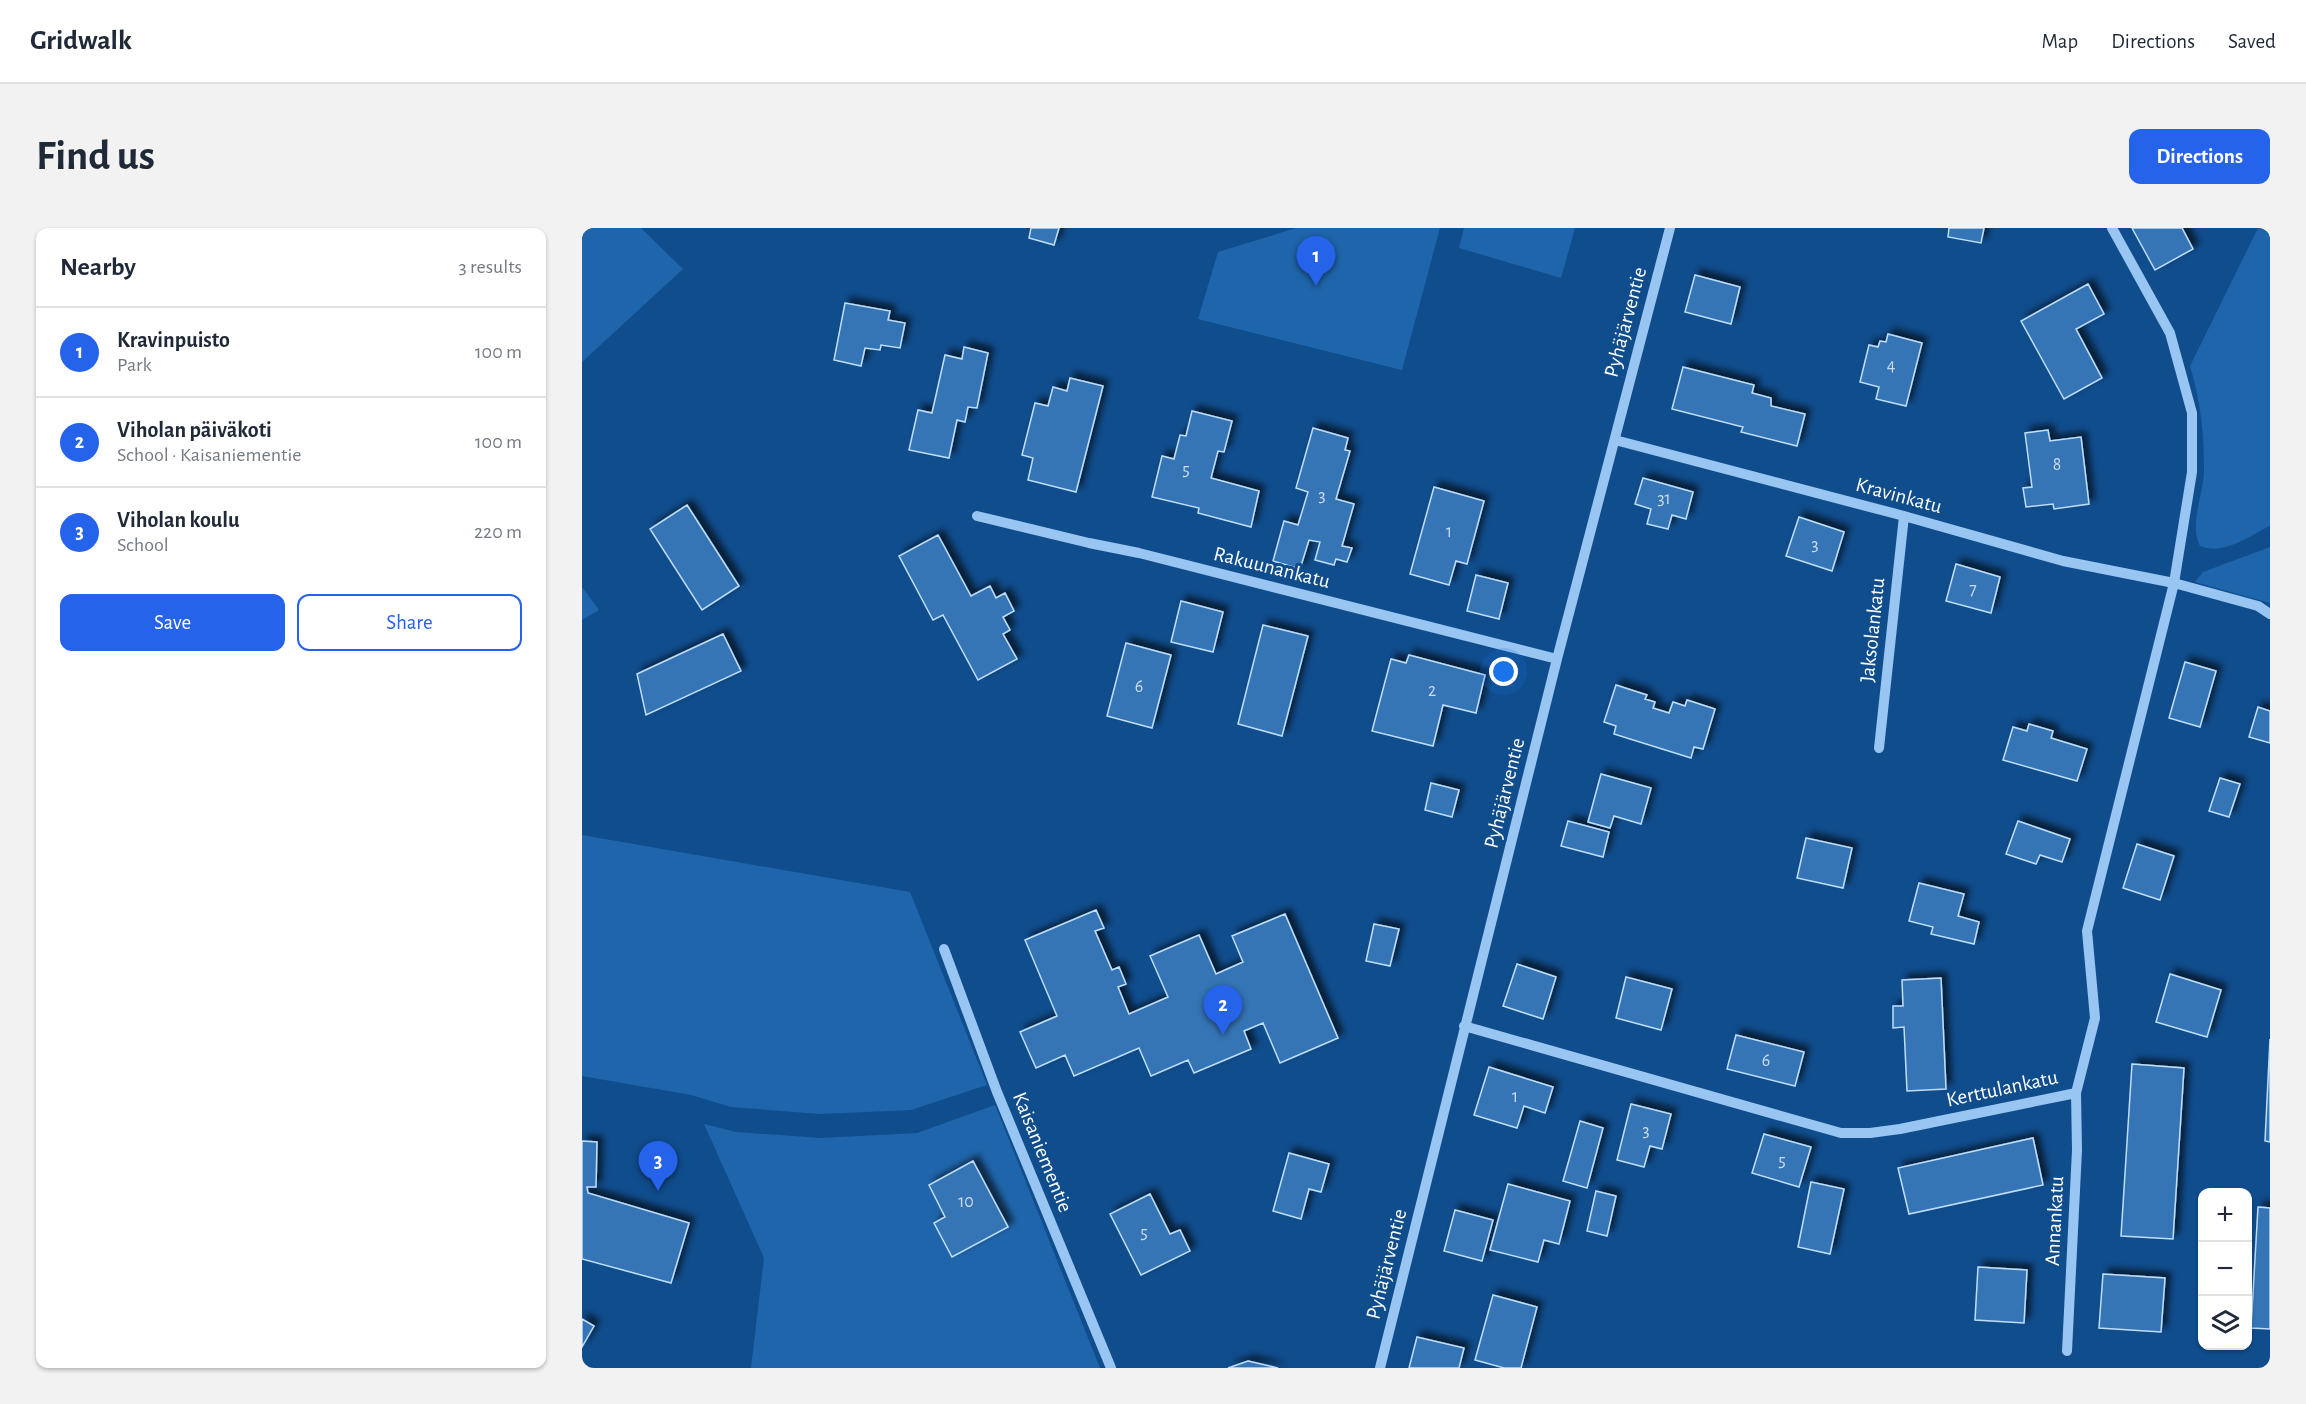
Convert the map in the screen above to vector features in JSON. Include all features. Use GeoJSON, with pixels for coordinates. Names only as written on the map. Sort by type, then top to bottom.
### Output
{"type":"FeatureCollection","features":[{"type":"Feature","properties":{"kind":"street","name":"Pyhäjärventie"},"geometry":{"type":"LineString","coordinates":[[1380,1368],[1557,659],[1670,228]]}},
{"type":"Feature","properties":{"kind":"street","name":"Kerttulankatu"},"geometry":{"type":"LineString","coordinates":[[1464,1026],[1841,1132],[1870,1133],[1900,1129],[2076,1093],[2095,1018],[2087,931],[2174,583],[2192,472],[2192,413],[2170,333],[2112,228]]}},
{"type":"Feature","properties":{"kind":"street","name":"Kravinkatu"},"geometry":{"type":"LineString","coordinates":[[1615,440],[1904,516],[2063,561],[2174,583],[2258,606],[2270,614]]}},
{"type":"Feature","properties":{"kind":"street","name":"Rakuunankatu"},"geometry":{"type":"LineString","coordinates":[[977,516],[1139,553],[1557,659]]}},
{"type":"Feature","properties":{"kind":"street","name":"Jaksolankatu"},"geometry":{"type":"LineString","coordinates":[[1879,748],[1904,516]]}},
{"type":"Feature","properties":{"kind":"street","name":"Kaisaniementie"},"geometry":{"type":"LineString","coordinates":[[944,949],[998,1092],[1112,1368]]}},
{"type":"Feature","properties":{"kind":"street","name":"Annankatu"},"geometry":{"type":"LineString","coordinates":[[2067,1351],[2078,1150],[2076,1093]]}},
{"type":"Feature","properties":{"kind":"shaded area"},"geometry":{"type":"Polygon","coordinates":[[[582,228],[641,228],[683,269],[582,362],[582,228]]]}},
{"type":"Feature","properties":{"kind":"shaded area"},"geometry":{"type":"Polygon","coordinates":[[[1296,228],[1440,228],[1402,370],[1198,319],[1218,252],[1296,228]]]}},
{"type":"Feature","properties":{"kind":"shaded area"},"geometry":{"type":"Polygon","coordinates":[[[1464,228],[1575,228],[1561,278],[1459,248],[1464,228]]]}},
{"type":"Feature","properties":{"kind":"shaded area"},"geometry":{"type":"Polygon","coordinates":[[[2258,228],[2270,228],[2270,526],[2236,544],[2209,548],[2200,546],[2196,529],[2204,458],[2199,406],[2190,366],[2258,228]]]}},
{"type":"Feature","properties":{"kind":"shaded area"},"geometry":{"type":"Polygon","coordinates":[[[2270,547],[2270,603],[2195,582],[2203,572],[2270,547]]]}},
{"type":"Feature","properties":{"kind":"shaded area"},"geometry":{"type":"Polygon","coordinates":[[[582,587],[599,610],[582,620],[582,587]]]}},
{"type":"Feature","properties":{"kind":"shaded area"},"geometry":{"type":"Polygon","coordinates":[[[582,835],[910,892],[987,1085],[911,1110],[820,1114],[731,1107],[691,1095],[582,1076],[582,835]]]}},
{"type":"Feature","properties":{"kind":"shaded area"},"geometry":{"type":"Polygon","coordinates":[[[995,1105],[1100,1368],[751,1368],[764,1258],[704,1124],[736,1132],[821,1138],[917,1133],[995,1105]]]}},
{"type":"Feature","properties":{"kind":"building"},"geometry":{"type":"Polygon","coordinates":[[[1031,228],[1059,228],[1054,245],[1029,238],[1031,228]]]}},
{"type":"Feature","properties":{"kind":"building"},"geometry":{"type":"Polygon","coordinates":[[[1949,228],[1984,228],[1981,243],[1948,237],[1949,228]]]}},
{"type":"Feature","properties":{"kind":"building"},"geometry":{"type":"Polygon","coordinates":[[[2132,228],[2182,228],[2193,249],[2155,270],[2132,228]]]}},
{"type":"Feature","properties":{"kind":"building"},"geometry":{"type":"Polygon","coordinates":[[[1695,275],[1740,287],[1731,324],[1685,312],[1695,275]]]}},
{"type":"Feature","properties":{"kind":"building"},"geometry":{"type":"Polygon","coordinates":[[[2088,284],[2104,314],[2076,329],[2102,378],[2064,399],[2021,321],[2088,284]]]}},
{"type":"Feature","properties":{"kind":"building"},"geometry":{"type":"Polygon","coordinates":[[[845,303],[890,311],[888,320],[905,323],[900,348],[881,345],[880,350],[865,348],[861,366],[834,360],[845,303]]]}},
{"type":"Feature","properties":{"kind":"building"},"geometry":{"type":"Polygon","coordinates":[[[1888,334],[1922,343],[1906,406],[1876,399],[1879,387],[1860,382],[1869,345],[1878,347],[1880,341],[1886,342],[1888,334]]]}},
{"type":"Feature","properties":{"kind":"building"},"geometry":{"type":"Polygon","coordinates":[[[964,347],[988,353],[977,408],[968,407],[965,422],[957,420],[949,458],[909,450],[918,410],[932,413],[945,355],[962,359],[964,347]]]}},
{"type":"Feature","properties":{"kind":"building"},"geometry":{"type":"Polygon","coordinates":[[[1683,367],[1754,385],[1752,393],[1771,398],[1771,406],[1805,414],[1797,446],[1741,432],[1743,427],[1672,409],[1683,367]]]}},
{"type":"Feature","properties":{"kind":"building"},"geometry":{"type":"Polygon","coordinates":[[[1070,378],[1103,386],[1076,492],[1028,480],[1033,458],[1022,455],[1035,403],[1048,406],[1053,387],[1067,391],[1070,378]]]}},
{"type":"Feature","properties":{"kind":"building"},"geometry":{"type":"Polygon","coordinates":[[[1192,411],[1232,421],[1224,452],[1218,451],[1211,478],[1259,491],[1251,527],[1198,513],[1199,508],[1152,497],[1162,456],[1174,459],[1180,435],[1186,436],[1192,411]]]}},
{"type":"Feature","properties":{"kind":"building"},"geometry":{"type":"Polygon","coordinates":[[[1313,428],[1348,438],[1345,450],[1350,451],[1336,499],[1354,504],[1342,546],[1352,548],[1347,562],[1336,559],[1334,565],[1315,560],[1320,542],[1309,540],[1300,569],[1273,561],[1284,521],[1298,525],[1308,492],[1296,488],[1313,428]]]}},
{"type":"Feature","properties":{"kind":"building"},"geometry":{"type":"Polygon","coordinates":[[[2048,430],[2050,441],[2081,437],[2089,504],[2054,509],[2053,504],[2026,507],[2023,488],[2032,487],[2025,433],[2048,430]]]}},
{"type":"Feature","properties":{"kind":"building"},"geometry":{"type":"Polygon","coordinates":[[[1643,478],[1693,492],[1686,519],[1672,515],[1668,529],[1647,524],[1651,509],[1635,504],[1643,478]]]}},
{"type":"Feature","properties":{"kind":"building"},"geometry":{"type":"Polygon","coordinates":[[[1434,487],[1484,501],[1467,564],[1456,561],[1449,585],[1410,574],[1434,487]]]}},
{"type":"Feature","properties":{"kind":"building"},"geometry":{"type":"Polygon","coordinates":[[[687,505],[739,586],[702,610],[650,529],[687,505]]]}},
{"type":"Feature","properties":{"kind":"building"},"geometry":{"type":"Polygon","coordinates":[[[1799,517],[1844,532],[1832,571],[1786,556],[1799,517]]]}},
{"type":"Feature","properties":{"kind":"building"},"geometry":{"type":"Polygon","coordinates":[[[938,535],[971,596],[990,586],[996,598],[1005,593],[1014,611],[1003,617],[1010,630],[1003,634],[1017,659],[978,680],[943,615],[933,620],[899,556],[938,535]]]}},
{"type":"Feature","properties":{"kind":"building"},"geometry":{"type":"Polygon","coordinates":[[[1956,564],[2000,577],[1991,613],[1946,601],[1956,564]]]}},
{"type":"Feature","properties":{"kind":"building"},"geometry":{"type":"Polygon","coordinates":[[[1476,575],[1508,583],[1499,619],[1467,611],[1476,575]]]}},
{"type":"Feature","properties":{"kind":"building"},"geometry":{"type":"Polygon","coordinates":[[[1181,601],[1223,612],[1213,652],[1171,642],[1181,601]]]}},
{"type":"Feature","properties":{"kind":"building"},"geometry":{"type":"Polygon","coordinates":[[[1263,625],[1308,636],[1282,736],[1238,724],[1263,625]]]}},
{"type":"Feature","properties":{"kind":"building"},"geometry":{"type":"Polygon","coordinates":[[[723,634],[741,671],[646,715],[637,674],[723,634]]]}},
{"type":"Feature","properties":{"kind":"building"},"geometry":{"type":"Polygon","coordinates":[[[1126,643],[1171,655],[1152,728],[1107,716],[1126,643]]]}},
{"type":"Feature","properties":{"kind":"building"},"geometry":{"type":"Polygon","coordinates":[[[1409,655],[1485,675],[1476,713],[1443,705],[1433,746],[1372,731],[1391,659],[1406,663],[1409,655]]]}},
{"type":"Feature","properties":{"kind":"building"},"geometry":{"type":"Polygon","coordinates":[[[2185,662],[2216,671],[2200,727],[2169,718],[2185,662]]]}},
{"type":"Feature","properties":{"kind":"building"},"geometry":{"type":"Polygon","coordinates":[[[1616,685],[1647,695],[1645,699],[1655,702],[1653,708],[1669,713],[1673,702],[1685,706],[1687,700],[1715,709],[1703,749],[1694,747],[1691,758],[1614,734],[1616,726],[1604,722],[1616,685]]]}},
{"type":"Feature","properties":{"kind":"building"},"geometry":{"type":"Polygon","coordinates":[[[2258,707],[2270,711],[2270,743],[2249,737],[2258,707]]]}},
{"type":"Feature","properties":{"kind":"building"},"geometry":{"type":"Polygon","coordinates":[[[2029,724],[2053,731],[2051,738],[2087,749],[2077,781],[2003,760],[2013,727],[2027,731],[2029,724]]]}},
{"type":"Feature","properties":{"kind":"building"},"geometry":{"type":"Polygon","coordinates":[[[1601,774],[1651,788],[1641,824],[1614,816],[1610,828],[1588,822],[1601,774]]]}},
{"type":"Feature","properties":{"kind":"building"},"geometry":{"type":"Polygon","coordinates":[[[2220,778],[2240,784],[2229,817],[2209,811],[2220,778]]]}},
{"type":"Feature","properties":{"kind":"building"},"geometry":{"type":"Polygon","coordinates":[[[1431,783],[1459,790],[1452,817],[1425,810],[1431,783]]]}},
{"type":"Feature","properties":{"kind":"building"},"geometry":{"type":"Polygon","coordinates":[[[1568,821],[1609,832],[1603,857],[1561,846],[1568,821]]]}},
{"type":"Feature","properties":{"kind":"building"},"geometry":{"type":"Polygon","coordinates":[[[2018,821],[2070,839],[2062,862],[2040,855],[2036,864],[2006,854],[2018,821]]]}},
{"type":"Feature","properties":{"kind":"building"},"geometry":{"type":"Polygon","coordinates":[[[1806,838],[1852,848],[1843,888],[1797,878],[1806,838]]]}},
{"type":"Feature","properties":{"kind":"building"},"geometry":{"type":"Polygon","coordinates":[[[2137,844],[2174,856],[2160,900],[2123,888],[2137,844]]]}},
{"type":"Feature","properties":{"kind":"building"},"geometry":{"type":"Polygon","coordinates":[[[1919,883],[1964,894],[1958,916],[1979,922],[1974,944],[1931,934],[1933,927],[1909,921],[1919,883]]]}},
{"type":"Feature","properties":{"kind":"building"},"geometry":{"type":"Polygon","coordinates":[[[1096,910],[1104,928],[1095,931],[1112,970],[1119,967],[1126,984],[1118,987],[1129,1014],[1168,997],[1150,956],[1199,935],[1216,974],[1243,962],[1232,936],[1285,914],[1338,1038],[1280,1063],[1263,1023],[1244,1031],[1251,1049],[1194,1073],[1188,1060],[1151,1076],[1139,1048],[1074,1076],[1065,1055],[1036,1068],[1020,1032],[1057,1016],[1025,940],[1096,910]]]}},
{"type":"Feature","properties":{"kind":"building"},"geometry":{"type":"Polygon","coordinates":[[[1374,924],[1399,929],[1390,966],[1366,961],[1374,924]]]}},
{"type":"Feature","properties":{"kind":"building"},"geometry":{"type":"Polygon","coordinates":[[[1517,964],[1556,977],[1543,1019],[1503,1006],[1517,964]]]}},
{"type":"Feature","properties":{"kind":"building"},"geometry":{"type":"Polygon","coordinates":[[[2170,974],[2221,990],[2207,1037],[2156,1022],[2170,974]]]}},
{"type":"Feature","properties":{"kind":"building"},"geometry":{"type":"Polygon","coordinates":[[[1626,977],[1672,989],[1661,1030],[1616,1018],[1626,977]]]}},
{"type":"Feature","properties":{"kind":"building"},"geometry":{"type":"Polygon","coordinates":[[[1941,978],[1946,1089],[1907,1091],[1904,1027],[1893,1028],[1893,1006],[1903,1006],[1902,980],[1941,978]]]}},
{"type":"Feature","properties":{"kind":"building"},"geometry":{"type":"Polygon","coordinates":[[[1736,1035],[1804,1052],[1795,1086],[1727,1069],[1736,1035]]]}},
{"type":"Feature","properties":{"kind":"building"},"geometry":{"type":"Polygon","coordinates":[[[2270,1039],[2270,1142],[2265,1141],[2270,1039]]]}},
{"type":"Feature","properties":{"kind":"building"},"geometry":{"type":"Polygon","coordinates":[[[2132,1064],[2184,1068],[2173,1239],[2121,1236],[2132,1064]]]}},
{"type":"Feature","properties":{"kind":"building"},"geometry":{"type":"Polygon","coordinates":[[[1489,1067],[1553,1087],[1545,1113],[1524,1106],[1517,1128],[1474,1115],[1489,1067]]]}},
{"type":"Feature","properties":{"kind":"building"},"geometry":{"type":"Polygon","coordinates":[[[1631,1104],[1671,1114],[1662,1149],[1650,1146],[1644,1167],[1617,1160],[1631,1104]]]}},
{"type":"Feature","properties":{"kind":"building"},"geometry":{"type":"Polygon","coordinates":[[[1580,1121],[1603,1128],[1587,1188],[1563,1181],[1580,1121]]]}},
{"type":"Feature","properties":{"kind":"building"},"geometry":{"type":"Polygon","coordinates":[[[1764,1134],[1811,1147],[1799,1187],[1752,1173],[1764,1134]]]}},
{"type":"Feature","properties":{"kind":"building"},"geometry":{"type":"Polygon","coordinates":[[[2033,1138],[2043,1185],[1909,1214],[1898,1168],[2033,1138]]]}},
{"type":"Feature","properties":{"kind":"building"},"geometry":{"type":"Polygon","coordinates":[[[582,1141],[597,1142],[596,1187],[587,1187],[588,1193],[689,1223],[671,1283],[582,1259],[582,1141]]]}},
{"type":"Feature","properties":{"kind":"building"},"geometry":{"type":"Polygon","coordinates":[[[1289,1153],[1329,1164],[1321,1192],[1309,1189],[1301,1219],[1273,1211],[1289,1153]]]}},
{"type":"Feature","properties":{"kind":"building"},"geometry":{"type":"Polygon","coordinates":[[[973,1161],[1008,1227],[952,1257],[934,1223],[945,1217],[929,1185],[973,1161]]]}},
{"type":"Feature","properties":{"kind":"building"},"geometry":{"type":"Polygon","coordinates":[[[1811,1182],[1844,1189],[1830,1254],[1798,1247],[1811,1182]]]}},
{"type":"Feature","properties":{"kind":"building"},"geometry":{"type":"Polygon","coordinates":[[[1508,1184],[1570,1201],[1559,1244],[1544,1240],[1538,1262],[1490,1250],[1508,1184]]]}},
{"type":"Feature","properties":{"kind":"building"},"geometry":{"type":"Polygon","coordinates":[[[1596,1191],[1616,1196],[1607,1236],[1587,1231],[1596,1191]]]}},
{"type":"Feature","properties":{"kind":"building"},"geometry":{"type":"Polygon","coordinates":[[[1150,1194],[1170,1234],[1180,1230],[1190,1251],[1141,1275],[1110,1214],[1150,1194]]]}},
{"type":"Feature","properties":{"kind":"building"},"geometry":{"type":"Polygon","coordinates":[[[2258,1207],[2270,1208],[2270,1329],[2252,1328],[2258,1207]]]}},
{"type":"Feature","properties":{"kind":"building"},"geometry":{"type":"Polygon","coordinates":[[[1455,1210],[1493,1220],[1482,1261],[1444,1251],[1455,1210]]]}},
{"type":"Feature","properties":{"kind":"building"},"geometry":{"type":"Polygon","coordinates":[[[1978,1267],[2027,1270],[2024,1323],[1975,1320],[1978,1267]]]}},
{"type":"Feature","properties":{"kind":"building"},"geometry":{"type":"Polygon","coordinates":[[[2103,1274],[2165,1278],[2161,1332],[2099,1328],[2103,1274]]]}},
{"type":"Feature","properties":{"kind":"building"},"geometry":{"type":"Polygon","coordinates":[[[1493,1295],[1537,1307],[1521,1368],[1504,1368],[1475,1360],[1493,1295]]]}},
{"type":"Feature","properties":{"kind":"building"},"geometry":{"type":"Polygon","coordinates":[[[582,1319],[594,1326],[582,1347],[582,1319]]]}},
{"type":"Feature","properties":{"kind":"building"},"geometry":{"type":"Polygon","coordinates":[[[1417,1337],[1464,1348],[1459,1368],[1409,1368],[1417,1337]]]}},
{"type":"Feature","properties":{"kind":"building"},"geometry":{"type":"Polygon","coordinates":[[[1248,1361],[1278,1368],[1228,1368],[1248,1361]]]}},
{"type":"Feature","properties":{"kind":"place","name":"Kravinpuisto"},"geometry":{"type":"Point","coordinates":[1316,286]}},
{"type":"Feature","properties":{"kind":"place","name":"Viholan päiväkoti"},"geometry":{"type":"Point","coordinates":[1223,1035]}},
{"type":"Feature","properties":{"kind":"place","name":"Viholan koulu"},"geometry":{"type":"Point","coordinates":[658,1191]}}]}
